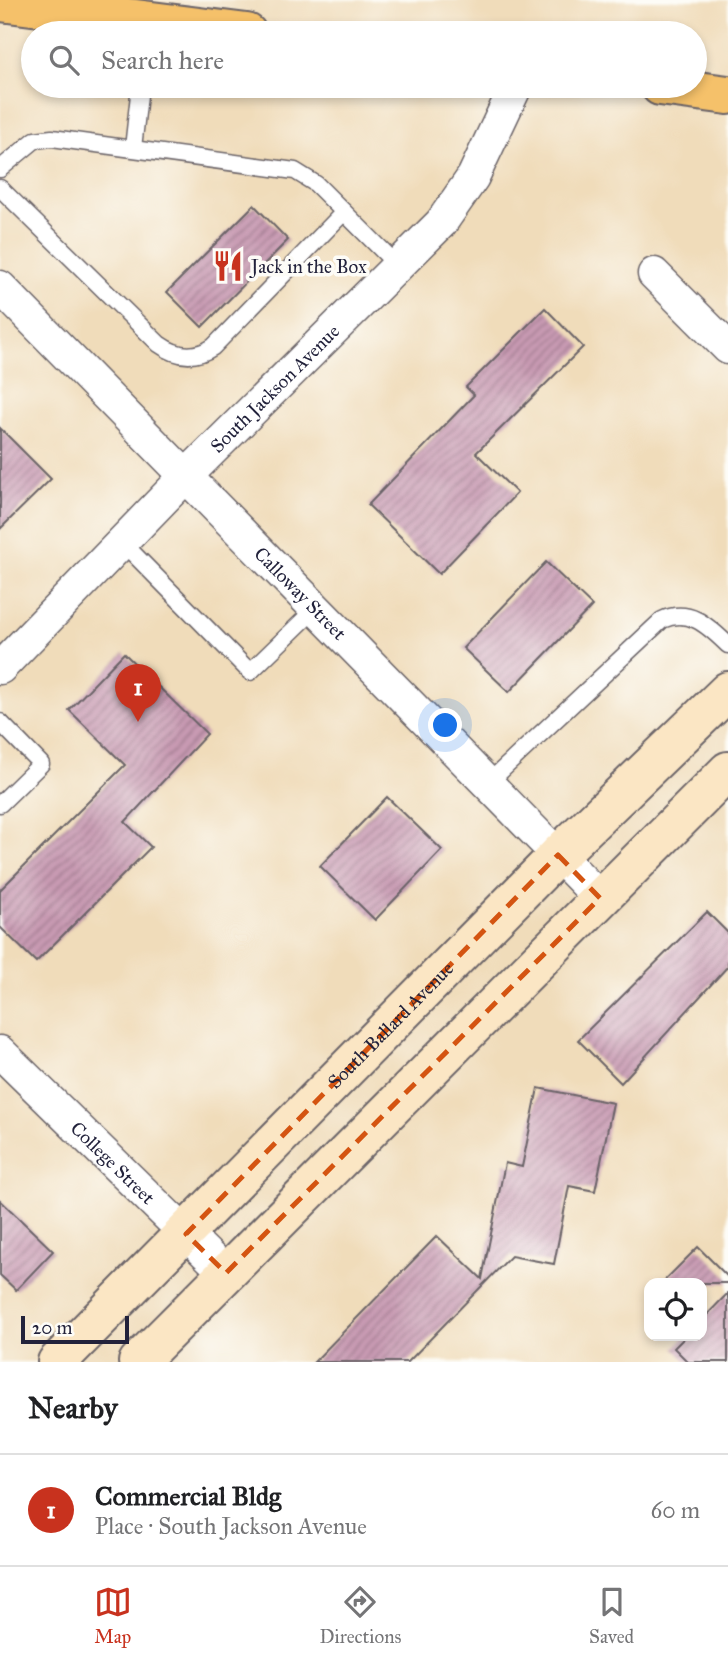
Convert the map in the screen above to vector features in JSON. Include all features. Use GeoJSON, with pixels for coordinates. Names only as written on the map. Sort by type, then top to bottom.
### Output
{"type":"FeatureCollection","features":[{"type":"Feature","properties":{"kind":"main road"},"geometry":{"type":"LineString","coordinates":[[0,2],[111,21]]}},
{"type":"Feature","properties":{"kind":"main road"},"geometry":{"type":"LineString","coordinates":[[707,92],[728,95]]}},
{"type":"Feature","properties":{"kind":"main road","name":"South Ballard Avenue"},"geometry":{"type":"LineString","coordinates":[[57,1362],[558,855],[728,691]]}},
{"type":"Feature","properties":{"kind":"main road"},"geometry":{"type":"LineString","coordinates":[[138,1362],[728,771]]}},
{"type":"Feature","properties":{"kind":"street","name":"South Jackson Avenue"},"geometry":{"type":"LineString","coordinates":[[0,668],[186,476],[441,223],[473,177],[510,98]]}},
{"type":"Feature","properties":{"kind":"street"},"geometry":{"type":"LineString","coordinates":[[654,274],[728,348]]}},
{"type":"Feature","properties":{"kind":"street","name":"Calloway Street"},"geometry":{"type":"LineString","coordinates":[[0,287],[600,898]]}},
{"type":"Feature","properties":{"kind":"street","name":"College Street"},"geometry":{"type":"LineString","coordinates":[[0,1052],[226,1273]]}},
{"type":"Feature","properties":{"kind":"lane"},"geometry":{"type":"LineString","coordinates":[[133,148],[139,98]]}},
{"type":"Feature","properties":{"kind":"lane"},"geometry":{"type":"LineString","coordinates":[[0,169],[35,140],[52,138],[295,171],[306,175],[397,265]]}},
{"type":"Feature","properties":{"kind":"lane"},"geometry":{"type":"LineString","coordinates":[[0,188],[159,344],[185,356],[195,356],[213,347],[344,212]]}},
{"type":"Feature","properties":{"kind":"lane"},"geometry":{"type":"LineString","coordinates":[[122,543],[250,672],[315,609]]}},
{"type":"Feature","properties":{"kind":"lane"},"geometry":{"type":"LineString","coordinates":[[487,784],[662,620],[684,615],[705,623],[728,645]]}},
{"type":"Feature","properties":{"kind":"lane"},"geometry":{"type":"LineString","coordinates":[[0,722],[41,764],[0,804]]}},
{"type":"Feature","properties":{"kind":"highlighted area"},"geometry":{"type":"Polygon","coordinates":[[[558,855],[600,898],[226,1273],[186,1234],[558,855]]]}},
{"type":"Feature","properties":{"kind":"building","name":"Jack in the Box"},"geometry":{"type":"Polygon","coordinates":[[[254,205],[288,240],[202,327],[167,292],[254,205]]]}},
{"type":"Feature","properties":{"kind":"building"},"geometry":{"type":"Polygon","coordinates":[[[545,308],[583,347],[476,453],[517,493],[439,574],[368,505],[474,395],[466,387],[545,308]]]}},
{"type":"Feature","properties":{"kind":"building"},"geometry":{"type":"Polygon","coordinates":[[[0,428],[51,479],[0,529],[0,428]]]}},
{"type":"Feature","properties":{"kind":"building"},"geometry":{"type":"Polygon","coordinates":[[[546,562],[592,606],[509,692],[463,648],[546,562]]]}},
{"type":"Feature","properties":{"kind":"building"},"geometry":{"type":"Polygon","coordinates":[[[124,653],[207,734],[125,822],[151,847],[36,962],[0,927],[0,890],[125,765],[69,710],[124,653]]]}},
{"type":"Feature","properties":{"kind":"building"},"geometry":{"type":"Polygon","coordinates":[[[387,797],[442,850],[375,920],[320,866],[387,797]]]}},
{"type":"Feature","properties":{"kind":"building"},"geometry":{"type":"Polygon","coordinates":[[[707,912],[728,933],[728,966],[621,1083],[578,1040],[707,912]]]}},
{"type":"Feature","properties":{"kind":"building"},"geometry":{"type":"Polygon","coordinates":[[[538,1088],[613,1103],[595,1191],[569,1186],[554,1264],[511,1256],[408,1362],[314,1362],[437,1236],[482,1279],[505,1163],[522,1167],[538,1088]]]}},
{"type":"Feature","properties":{"kind":"building"},"geometry":{"type":"Polygon","coordinates":[[[0,1200],[53,1251],[16,1290],[0,1275],[0,1200]]]}},
{"type":"Feature","properties":{"kind":"building"},"geometry":{"type":"Polygon","coordinates":[[[698,1247],[728,1277],[728,1283],[707,1283],[707,1278],[667,1278],[698,1247]]]}},
{"type":"Feature","properties":{"kind":"building"},"geometry":{"type":"Polygon","coordinates":[[[728,1293],[728,1362],[688,1362],[674,1348],[681,1341],[707,1341],[707,1315],[728,1293]]]}},
{"type":"Feature","properties":{"kind":"place","name":"Jack in the Box"},"geometry":{"type":"Point","coordinates":[228,266]}},
{"type":"Feature","properties":{"kind":"place","name":"Commercial Bldg"},"geometry":{"type":"Point","coordinates":[138,722]}}]}
